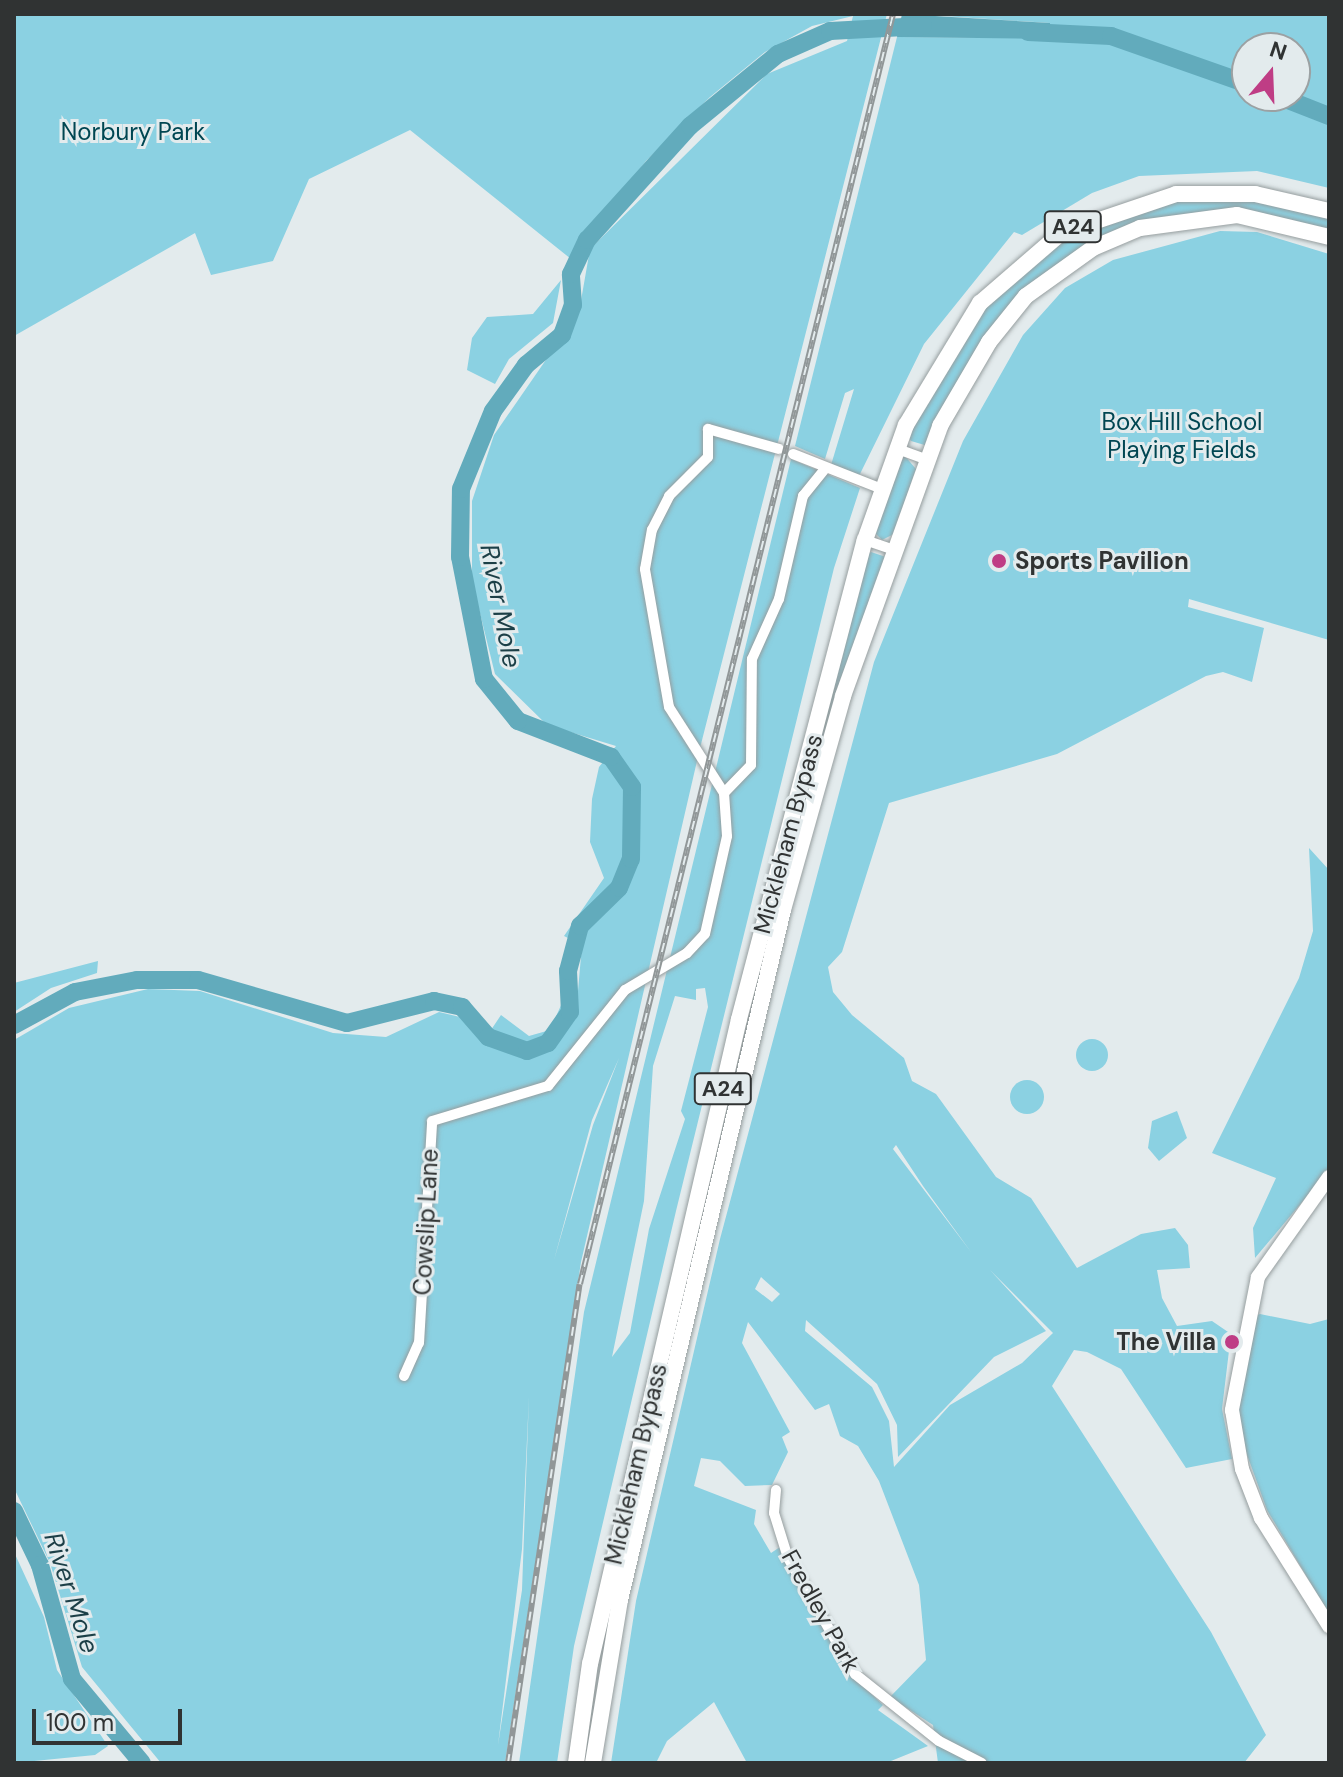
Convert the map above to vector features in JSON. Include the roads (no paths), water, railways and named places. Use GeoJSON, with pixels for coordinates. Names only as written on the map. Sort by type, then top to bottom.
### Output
{"type":"FeatureCollection","features":[{"type":"Feature","properties":{"kind":"highway","name":"Mickleham Bypass"},"geometry":{"type":"LineString","coordinates":[[576,1763],[590,1664],[725,1080],[865,540],[895,448],[980,303],[1061,233],[1176,194],[1255,194],[1329,211]]}},
{"type":"Feature","properties":{"kind":"highway","name":"Mickleham Bypass"},"geometry":{"type":"LineString","coordinates":[[593,1763],[620,1600],[783,910],[843,696],[897,551],[925,459],[989,342],[1026,296],[1093,248],[1140,228],[1223,216],[1288,223],[1329,237]]}},
{"type":"Feature","properties":{"kind":"main road"},"geometry":{"type":"LineString","coordinates":[[1329,1177],[1258,1277],[1232,1410],[1242,1469],[1261,1518],[1329,1626]]}},
{"type":"Feature","properties":{"kind":"street","name":"Cowslip Lane"},"geometry":{"type":"LineString","coordinates":[[404,1376],[419,1343],[432,1121],[548,1086],[625,990],[687,953],[705,934],[727,836],[724,793],[669,707],[645,569],[652,530],[669,496],[708,457],[708,429],[779,449]]}},
{"type":"Feature","properties":{"kind":"street"},"geometry":{"type":"LineString","coordinates":[[895,448],[925,459]]}},
{"type":"Feature","properties":{"kind":"street"},"geometry":{"type":"LineString","coordinates":[[793,454],[824,470],[882,489]]}},
{"type":"Feature","properties":{"kind":"street"},"geometry":{"type":"LineString","coordinates":[[724,793],[751,765],[752,659],[783,586],[803,496],[824,470]]}},
{"type":"Feature","properties":{"kind":"street"},"geometry":{"type":"LineString","coordinates":[[865,540],[897,551]]}},
{"type":"Feature","properties":{"kind":"street","name":"Fredley Park"},"geometry":{"type":"LineString","coordinates":[[776,1490],[774,1513],[788,1558],[855,1674],[940,1742],[982,1763]]}},
{"type":"Feature","properties":{"kind":"waterway","name":"River Mole"},"geometry":{"type":"LineString","coordinates":[[14,1025],[75,992],[137,980],[198,980],[347,1023],[434,1001],[462,1007],[488,1037],[527,1051],[548,1043],[570,1012],[568,971],[580,926],[619,888],[631,859],[632,787],[611,757],[518,721],[484,679],[460,557],[461,489],[493,411],[526,365],[562,335],[573,305],[571,274],[587,240],[690,126],[778,54],[830,31],[923,26]]}},
{"type":"Feature","properties":{"kind":"waterway","name":"River Mole"},"geometry":{"type":"LineString","coordinates":[[1028,32],[1111,36],[1231,78]]}},
{"type":"Feature","properties":{"kind":"waterway","name":"River Mole"},"geometry":{"type":"LineString","coordinates":[[1311,109],[1329,116]]}},
{"type":"Feature","properties":{"kind":"waterway","name":"River Mole"},"geometry":{"type":"LineString","coordinates":[[14,1511],[40,1565],[72,1679],[142,1763]]}},
{"type":"Feature","properties":{"kind":"railway"},"geometry":{"type":"LineString","coordinates":[[508,1763],[580,1284],[893,14]]}},
{"type":"Feature","properties":{"kind":"place","name":"Sports Pavilion"},"geometry":{"type":"Point","coordinates":[999,561]}},
{"type":"Feature","properties":{"kind":"place","name":"The Villa"},"geometry":{"type":"Point","coordinates":[1232,1342]}},
{"type":"Feature","properties":{"kind":"park label","name":"Norbury Park"},"geometry":{"type":"Point","coordinates":[133,132]}},
{"type":"Feature","properties":{"kind":"park label","name":"Box Hill School Playing Fields"},"geometry":{"type":"Point","coordinates":[1182,436]}}]}
